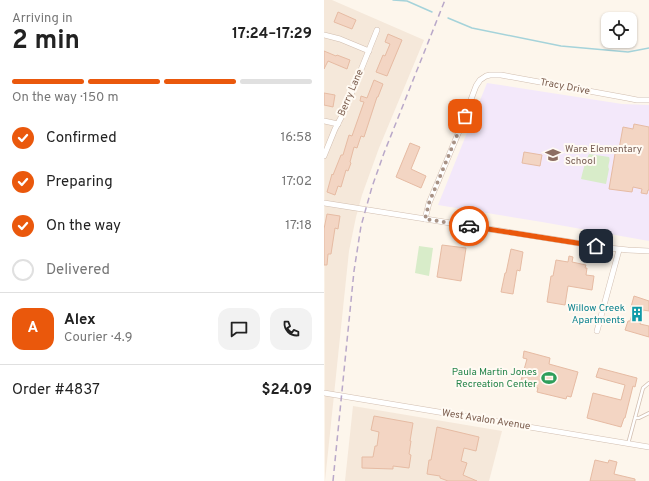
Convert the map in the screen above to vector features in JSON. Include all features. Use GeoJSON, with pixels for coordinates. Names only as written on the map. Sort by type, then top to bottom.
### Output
{"type":"FeatureCollection","features":[{"type":"Feature","properties":{"kind":"street","name":"Berry Lane"},"geometry":{"type":"LineString","coordinates":[[324,156],[344,112],[377,30]]}},
{"type":"Feature","properties":{"kind":"street"},"geometry":{"type":"LineString","coordinates":[[324,35],[340,39],[369,51]]}},
{"type":"Feature","properties":{"kind":"street","name":"Tracy Drive"},"geometry":{"type":"LineString","coordinates":[[425,219],[429,203],[475,89],[482,78],[490,75],[501,75],[637,100],[649,100]]}},
{"type":"Feature","properties":{"kind":"street"},"geometry":{"type":"LineString","coordinates":[[324,121],[338,124]]}},
{"type":"Feature","properties":{"kind":"street"},"geometry":{"type":"LineString","coordinates":[[324,203],[619,250],[649,251]]}},
{"type":"Feature","properties":{"kind":"street"},"geometry":{"type":"LineString","coordinates":[[597,331],[619,250]]}},
{"type":"Feature","properties":{"kind":"street","name":"West Avalon Avenue"},"geometry":{"type":"LineString","coordinates":[[324,393],[649,447]]}},
{"type":"Feature","properties":{"kind":"lane"},"geometry":{"type":"LineString","coordinates":[[628,444],[643,388],[649,383]]}},
{"type":"Feature","properties":{"kind":"lane"},"geometry":{"type":"LineString","coordinates":[[635,418],[639,418],[649,412]]}},
{"type":"Feature","properties":{"kind":"shaded area"},"geometry":{"type":"Polygon","coordinates":[[[324,0],[332,0],[424,40],[379,148],[362,195],[356,217],[349,251],[325,481],[324,0]]]}},
{"type":"Feature","properties":{"kind":"shaded area","name":"Ware Elementary School"},"geometry":{"type":"Polygon","coordinates":[[[487,83],[622,104],[649,105],[649,241],[438,205],[487,83]]]}},
{"type":"Feature","properties":{"kind":"shaded area"},"geometry":{"type":"Polygon","coordinates":[[[353,406],[502,431],[489,481],[345,481],[353,406]]]}},
{"type":"Feature","properties":{"kind":"green space"},"geometry":{"type":"Polygon","coordinates":[[[589,154],[609,157],[609,169],[606,184],[581,179],[589,154]]]}},
{"type":"Feature","properties":{"kind":"green space"},"geometry":{"type":"Polygon","coordinates":[[[419,246],[433,248],[429,276],[415,273],[419,246]]]}},
{"type":"Feature","properties":{"kind":"building"},"geometry":{"type":"Polygon","coordinates":[[[338,12],[356,20],[352,29],[334,22],[338,12]]]}},
{"type":"Feature","properties":{"kind":"building"},"geometry":{"type":"Polygon","coordinates":[[[388,34],[402,40],[387,76],[376,72],[383,55],[385,56],[390,44],[385,42],[388,34]]]}},
{"type":"Feature","properties":{"kind":"building"},"geometry":{"type":"Polygon","coordinates":[[[324,51],[350,60],[347,69],[328,61],[324,69],[324,51]]]}},
{"type":"Feature","properties":{"kind":"building"},"geometry":{"type":"Polygon","coordinates":[[[374,80],[383,84],[377,97],[364,137],[361,136],[357,148],[354,147],[351,163],[348,171],[346,170],[341,187],[338,186],[335,195],[327,192],[332,174],[333,175],[341,155],[343,155],[349,135],[352,136],[364,102],[360,101],[361,96],[367,98],[374,80]]]}},
{"type":"Feature","properties":{"kind":"building"},"geometry":{"type":"Polygon","coordinates":[[[324,93],[335,95],[333,107],[324,105],[324,93]]]}},
{"type":"Feature","properties":{"kind":"building","name":"Ware Elementary School"},"geometry":{"type":"Polygon","coordinates":[[[634,124],[649,127],[649,190],[647,194],[641,193],[642,189],[633,187],[632,192],[609,189],[616,148],[619,149],[623,127],[633,129],[634,124]]]}},
{"type":"Feature","properties":{"kind":"building"},"geometry":{"type":"Polygon","coordinates":[[[410,143],[420,147],[411,169],[426,176],[421,188],[396,177],[410,143]]]}},
{"type":"Feature","properties":{"kind":"building"},"geometry":{"type":"Polygon","coordinates":[[[524,152],[542,155],[540,166],[522,163],[524,152]]]}},
{"type":"Feature","properties":{"kind":"building"},"geometry":{"type":"Polygon","coordinates":[[[327,214],[340,216],[338,229],[335,228],[331,254],[328,254],[327,265],[324,265],[324,229],[327,214]]]}},
{"type":"Feature","properties":{"kind":"building"},"geometry":{"type":"Polygon","coordinates":[[[442,245],[466,248],[461,281],[437,277],[442,245]]]}},
{"type":"Feature","properties":{"kind":"building"},"geometry":{"type":"Polygon","coordinates":[[[511,249],[523,252],[520,271],[517,270],[513,294],[501,292],[511,249]]]}},
{"type":"Feature","properties":{"kind":"building"},"geometry":{"type":"Polygon","coordinates":[[[569,256],[573,257],[572,262],[586,265],[586,275],[594,276],[592,290],[568,286],[565,305],[547,302],[551,276],[553,276],[556,260],[568,262],[569,256]]]}},
{"type":"Feature","properties":{"kind":"building","name":"Willow Creek Apartments"},"geometry":{"type":"Polygon","coordinates":[[[634,296],[649,301],[649,311],[643,310],[640,324],[649,326],[649,337],[625,330],[628,321],[630,321],[634,308],[631,307],[634,296]]]}},
{"type":"Feature","properties":{"kind":"building","name":"Paula Martin Jones Recreation Center"},"geometry":{"type":"Polygon","coordinates":[[[524,351],[550,358],[549,364],[578,372],[571,397],[567,396],[566,399],[537,392],[538,388],[520,384],[527,359],[523,358],[524,351]]]}},
{"type":"Feature","properties":{"kind":"building"},"geometry":{"type":"Polygon","coordinates":[[[599,368],[637,378],[635,387],[633,386],[625,418],[621,427],[587,418],[593,393],[621,400],[625,385],[596,377],[599,368]]]}},
{"type":"Feature","properties":{"kind":"building"},"geometry":{"type":"Polygon","coordinates":[[[374,416],[413,423],[410,441],[409,454],[411,455],[409,468],[393,466],[393,469],[362,468],[362,457],[373,457],[375,446],[377,446],[379,432],[371,430],[374,416]]]}},
{"type":"Feature","properties":{"kind":"building"},"geometry":{"type":"Polygon","coordinates":[[[437,427],[479,437],[476,451],[464,448],[461,461],[467,463],[463,475],[477,481],[448,481],[440,478],[440,476],[427,474],[437,427]]]}},
{"type":"Feature","properties":{"kind":"building"},"geometry":{"type":"Polygon","coordinates":[[[595,460],[608,463],[609,460],[617,462],[614,474],[635,479],[635,481],[590,481],[595,460]]]}},
{"type":"Feature","properties":{"kind":"waterway"},"geometry":{"type":"LineString","coordinates":[[393,0],[407,1],[432,12]]}},
{"type":"Feature","properties":{"kind":"waterway"},"geometry":{"type":"LineString","coordinates":[[448,18],[472,28],[561,46],[628,52],[649,48]]}},
{"type":"Feature","properties":{"kind":"railway"},"geometry":{"type":"LineString","coordinates":[[333,481],[354,271],[361,226],[372,187],[384,153],[445,0]]}},
{"type":"Feature","properties":{"kind":"way so far"},"geometry":{"type":"LineString","coordinates":[[465,116],[429,203],[425,219],[469,226]]}},
{"type":"Feature","properties":{"kind":"place","name":"Ware Elementary School"},"geometry":{"type":"Point","coordinates":[553,155]}},
{"type":"Feature","properties":{"kind":"place","name":"Willow Creek Apartments"},"geometry":{"type":"Point","coordinates":[637,314]}},
{"type":"Feature","properties":{"kind":"place","name":"Paula Martin Jones Recreation Center"},"geometry":{"type":"Point","coordinates":[549,378]}},
{"type":"Feature","properties":{"kind":"route"},"geometry":{"type":"LineString","coordinates":[[469,226],[596,246]]}}]}
